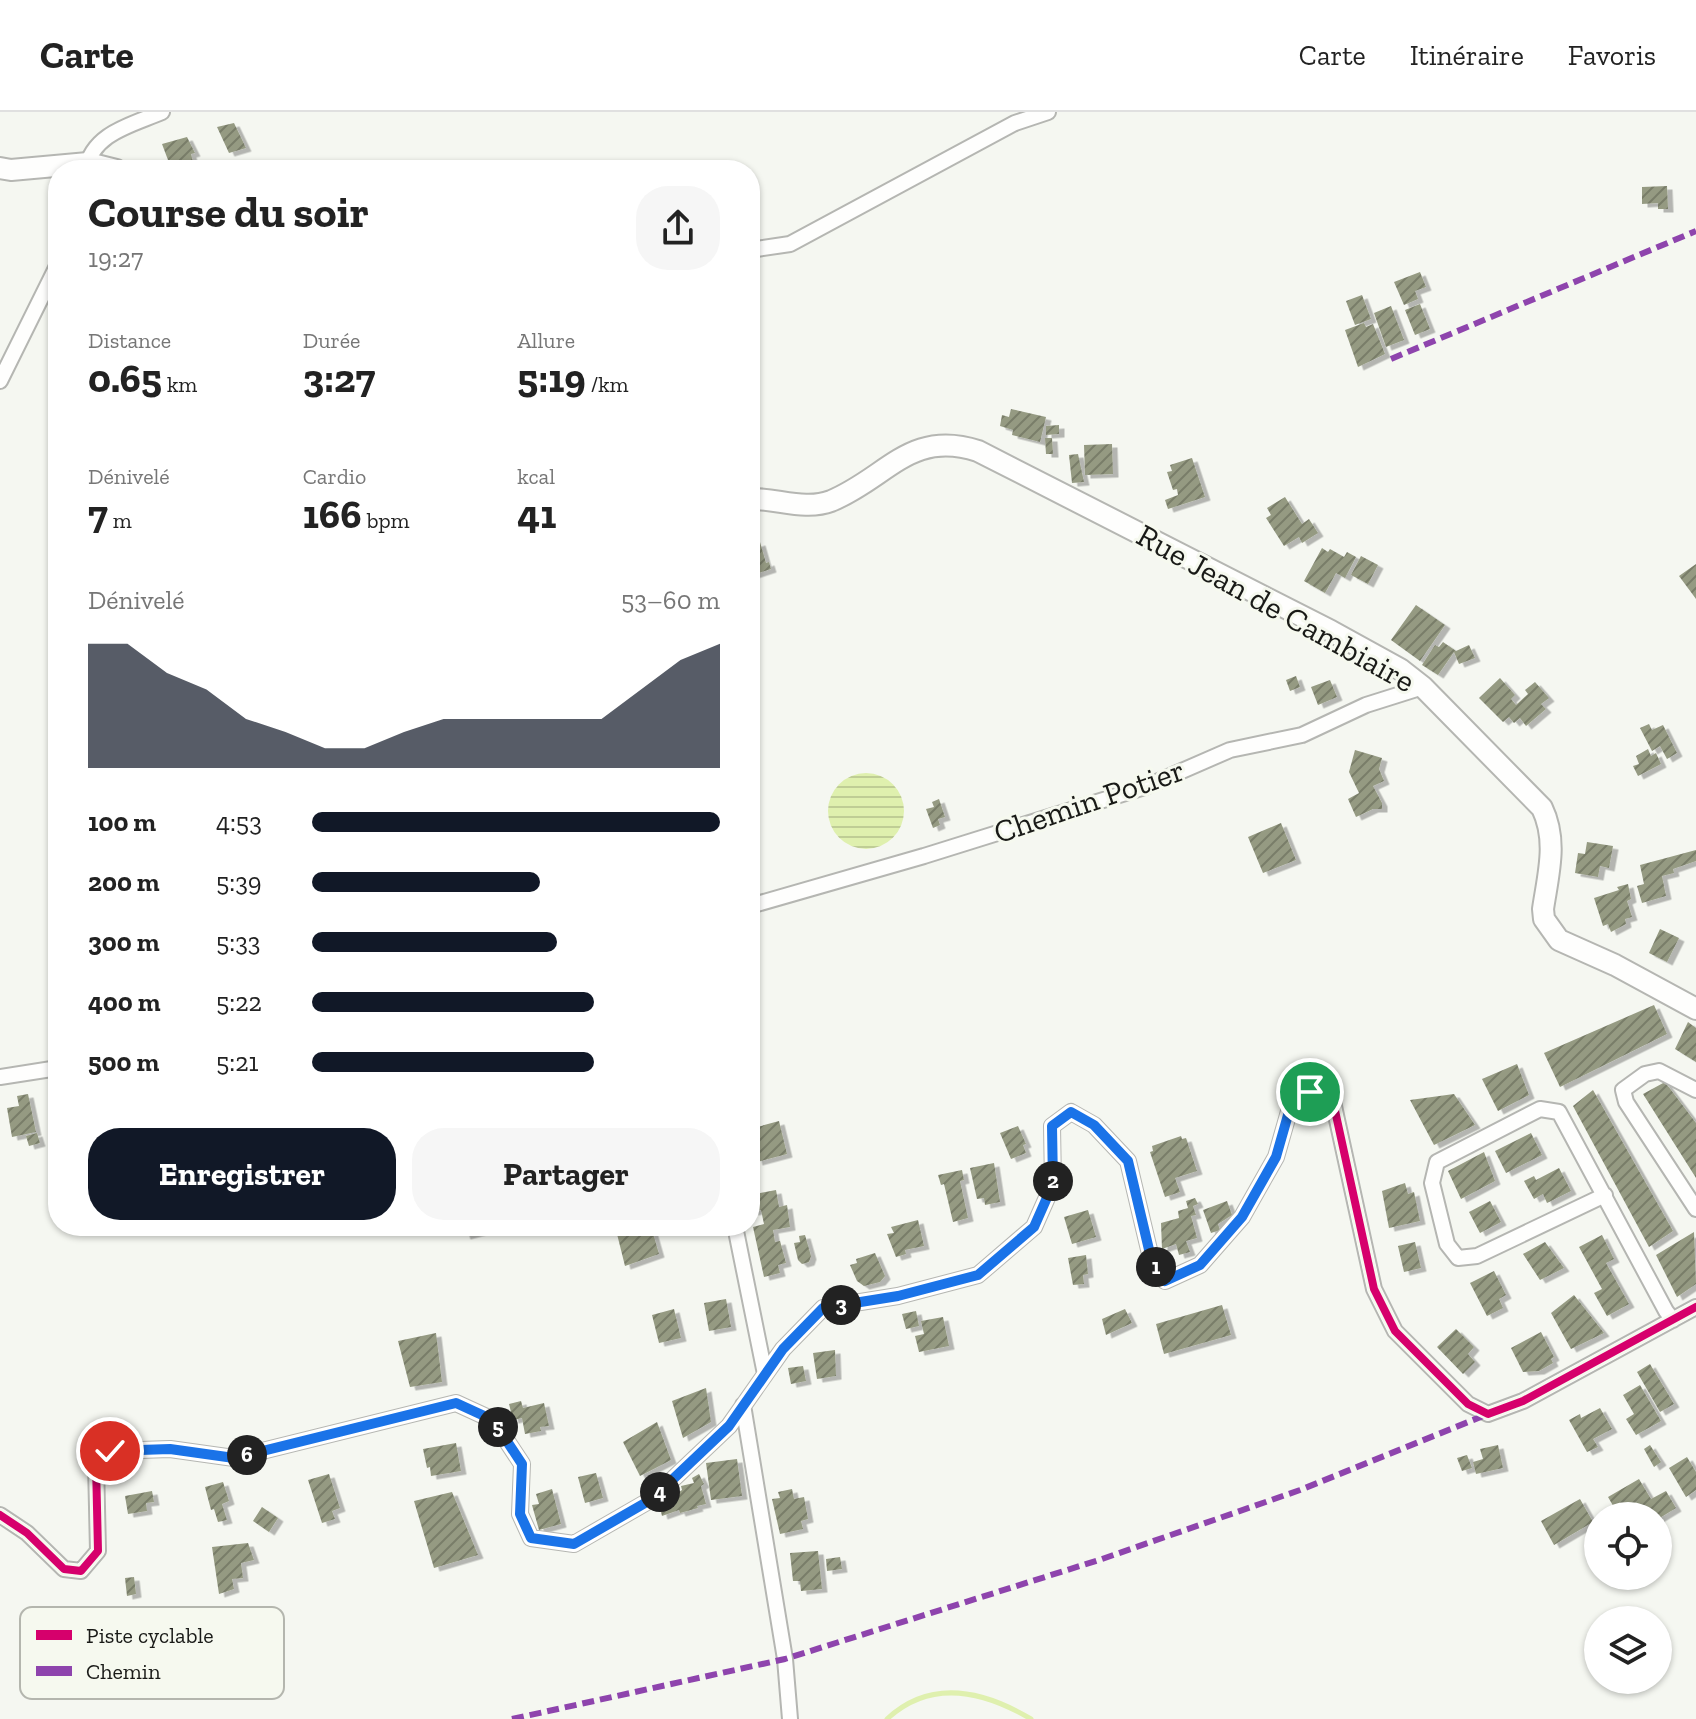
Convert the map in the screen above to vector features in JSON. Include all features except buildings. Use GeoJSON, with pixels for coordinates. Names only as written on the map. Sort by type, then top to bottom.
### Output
{"type":"FeatureCollection","features":[{"type":"Feature","properties":{"kind":"main road"},"geometry":{"type":"LineString","coordinates":[[0,168],[48,168]]}},
{"type":"Feature","properties":{"kind":"main road","name":"Rue Jean de Cambiaire"},"geometry":{"type":"LineString","coordinates":[[760,500],[808,505],[830,502],[923,447],[956,444],[978,451],[1331,631],[1400,669],[1423,687],[1542,808],[1549,823],[1552,844],[1544,919],[1559,940],[1615,965],[1696,1009]]}},
{"type":"Feature","properties":{"kind":"street"},"geometry":{"type":"LineString","coordinates":[[89,160],[94,147],[115,132],[162,112]]}},
{"type":"Feature","properties":{"kind":"street"},"geometry":{"type":"LineString","coordinates":[[760,248],[790,244],[1015,123],[1048,112]]}},
{"type":"Feature","properties":{"kind":"street"},"geometry":{"type":"LineString","coordinates":[[0,381],[48,284]]}},
{"type":"Feature","properties":{"kind":"street","name":"Chemin Potier"},"geometry":{"type":"LineString","coordinates":[[760,903],[1145,787],[1230,750],[1302,735],[1366,705],[1423,687]]}},
{"type":"Feature","properties":{"kind":"street"},"geometry":{"type":"LineString","coordinates":[[0,1077],[48,1070]]}},
{"type":"Feature","properties":{"kind":"street"},"geometry":{"type":"LineString","coordinates":[[1696,1090],[1659,1071],[1645,1074],[1623,1090],[1626,1102],[1696,1209]]}},
{"type":"Feature","properties":{"kind":"street"},"geometry":{"type":"LineString","coordinates":[[0,1515],[27,1533],[64,1569],[81,1571],[98,1551],[96,1464],[110,1451],[170,1449],[234,1458],[456,1403],[493,1420],[522,1464],[520,1514],[531,1538],[574,1544],[652,1499],[729,1426],[783,1349],[823,1308],[898,1296],[978,1275],[1034,1227],[1053,1184],[1052,1126],[1071,1112],[1094,1125],[1128,1161],[1151,1258],[1165,1281],[1200,1265],[1242,1217],[1276,1157],[1290,1108],[1310,1092],[1334,1106],[1374,1289],[1395,1331],[1468,1404],[1488,1414],[1523,1401],[1696,1307]]}},
{"type":"Feature","properties":{"kind":"street"},"geometry":{"type":"LineString","coordinates":[[1605,1195],[1477,1256],[1458,1258],[1447,1244],[1432,1183],[1437,1162],[1540,1109],[1559,1112],[1605,1195],[1673,1320]]}},
{"type":"Feature","properties":{"kind":"street"},"geometry":{"type":"LineString","coordinates":[[737,1236],[765,1374]]}},
{"type":"Feature","properties":{"kind":"street"},"geometry":{"type":"LineString","coordinates":[[743,1405],[785,1659],[790,1719]]}},
{"type":"Feature","properties":{"kind":"shaded area"},"geometry":{"type":"Polygon","coordinates":[[[866,773],[880,776],[893,784],[901,797],[904,811],[901,825],[893,838],[880,846],[866,849],[852,846],[839,838],[831,825],[828,811],[831,797],[839,784],[852,776],[866,773]]]}},
{"type":"Feature","properties":{"kind":"waterway"},"geometry":{"type":"LineString","coordinates":[[887,1719],[921,1698],[958,1693],[995,1701],[1031,1719]]}},
{"type":"Feature","properties":{"kind":"marked path"},"geometry":{"type":"LineString","coordinates":[[1391,359],[1696,231]]}},
{"type":"Feature","properties":{"kind":"marked path"},"geometry":{"type":"LineString","coordinates":[[512,1719],[785,1659],[1102,1559],[1300,1490],[1488,1414]]}},
{"type":"Feature","properties":{"kind":"cycle path"},"geometry":{"type":"LineString","coordinates":[[0,1515],[27,1533],[64,1569],[81,1571],[98,1551],[96,1464],[110,1451],[170,1449],[234,1458],[456,1403],[493,1420],[522,1464],[520,1514],[531,1538],[574,1544],[652,1499],[729,1426],[783,1349],[823,1308],[898,1296],[978,1275],[1034,1227],[1053,1184],[1052,1126],[1071,1112],[1094,1125],[1128,1161],[1151,1258],[1165,1281],[1200,1265],[1242,1217],[1276,1157],[1290,1108],[1310,1092],[1334,1106],[1374,1289],[1395,1331],[1468,1404],[1488,1414],[1523,1401],[1696,1307]]}},
{"type":"Feature","properties":{"kind":"route"},"geometry":{"type":"LineString","coordinates":[[110,1451],[170,1449],[234,1458],[456,1403],[493,1420],[522,1464],[520,1514],[531,1538],[574,1544],[652,1499],[729,1426],[783,1349],[823,1308],[898,1296],[978,1275],[1034,1227],[1053,1184],[1052,1126],[1071,1112],[1094,1125],[1128,1161],[1151,1258],[1165,1281],[1200,1265],[1242,1217],[1276,1157],[1290,1108],[1310,1092]]}}]}
